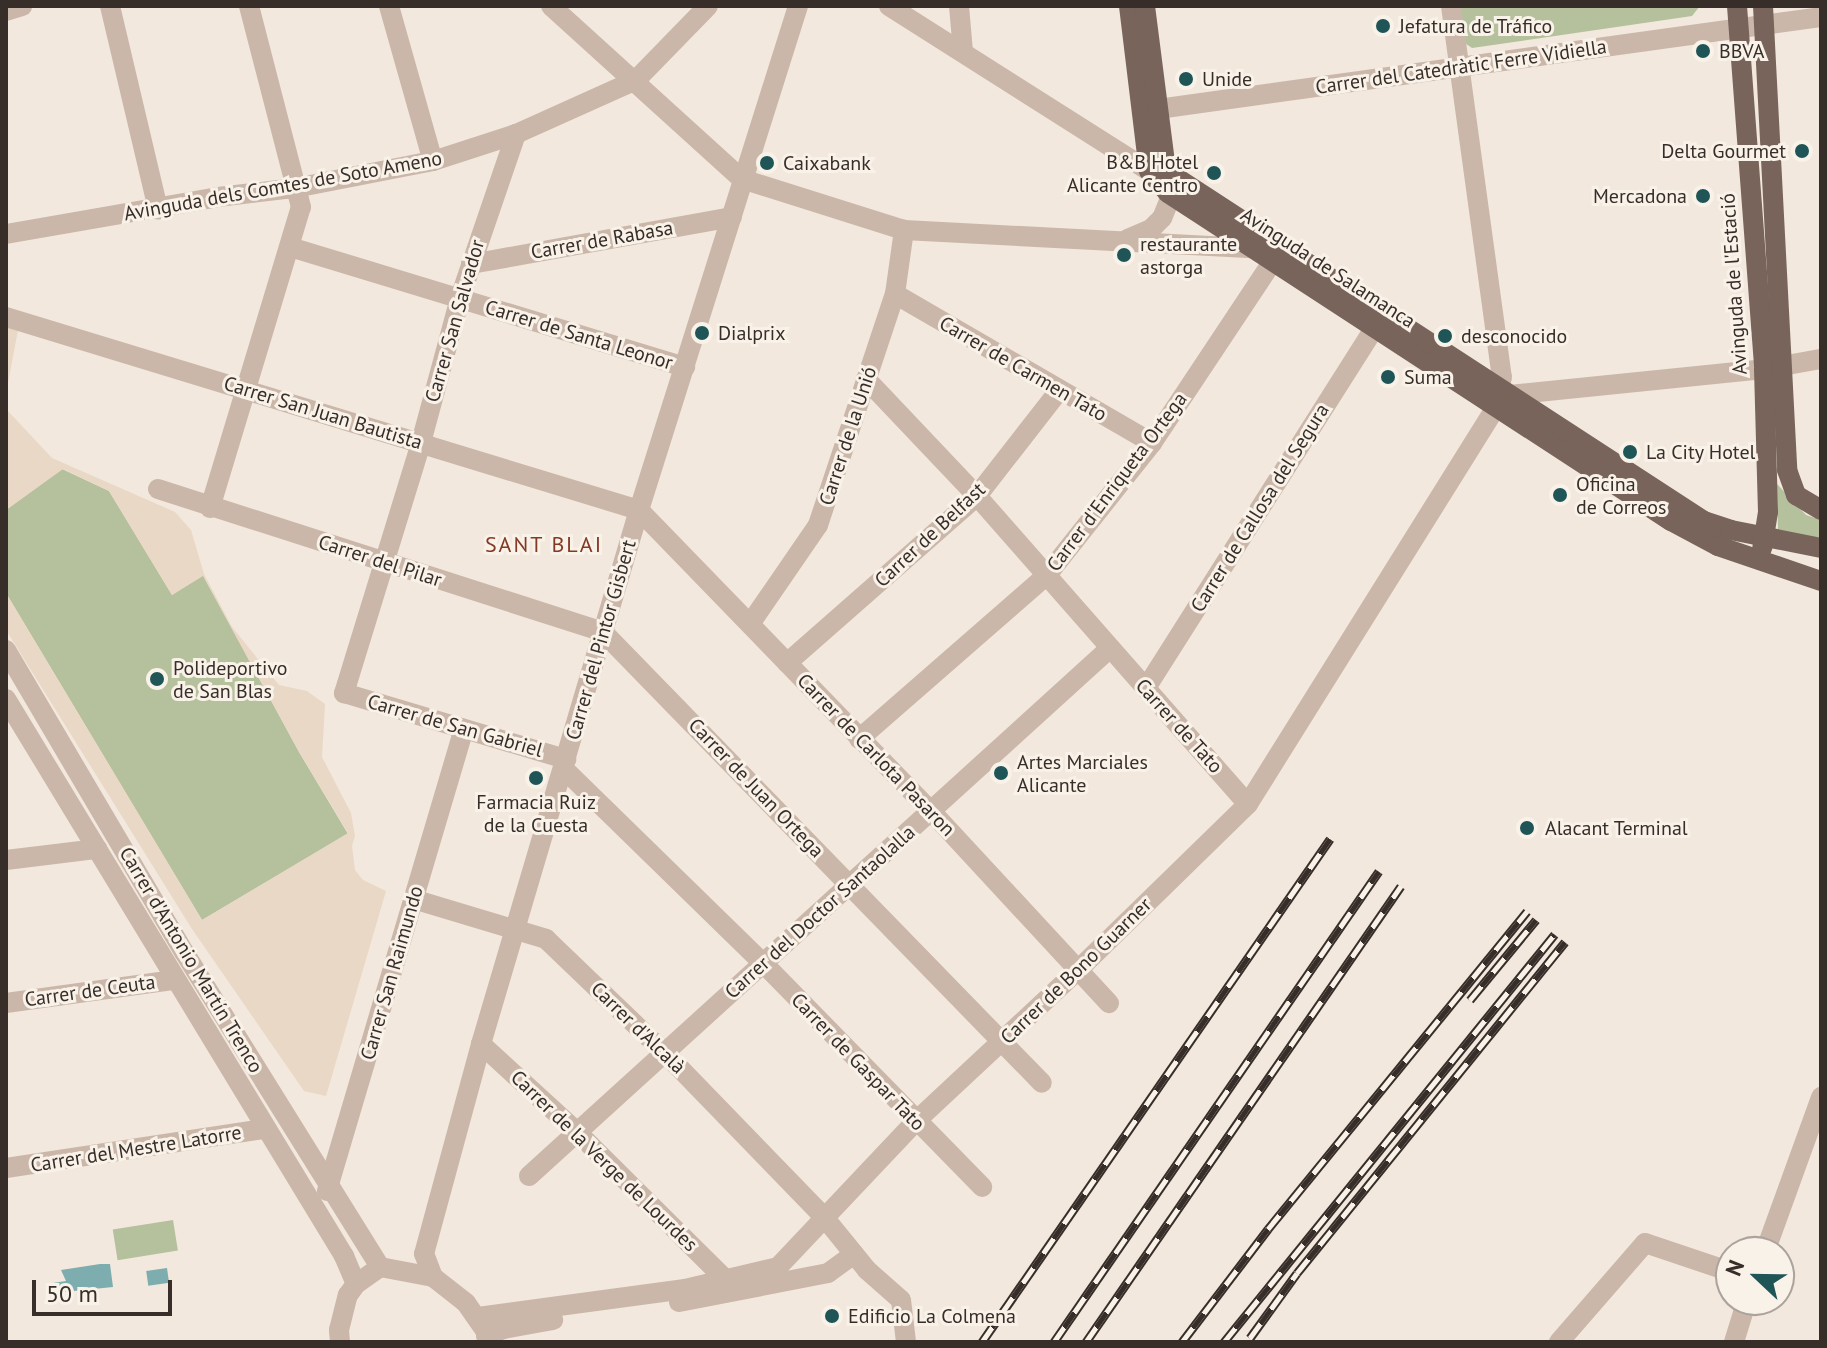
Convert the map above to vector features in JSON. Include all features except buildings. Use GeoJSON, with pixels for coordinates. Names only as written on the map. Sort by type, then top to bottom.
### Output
{"type":"FeatureCollection","features":[{"type":"Feature","properties":{"kind":"main road"},"geometry":{"type":"LineString","coordinates":[[1129,6],[1157,171]]}},
{"type":"Feature","properties":{"kind":"main road"},"geometry":{"type":"LineString","coordinates":[[1145,6],[1158,109],[1157,171]]}},
{"type":"Feature","properties":{"kind":"main road","name":"Avinguda de l'Estació"},"geometry":{"type":"LineString","coordinates":[[1737,6],[1773,367],[1790,485],[1796,495],[1821,510]]}},
{"type":"Feature","properties":{"kind":"main road","name":"Avinguda de l'Estació"},"geometry":{"type":"LineString","coordinates":[[1760,560],[1768,512],[1773,367],[1763,16]]}},
{"type":"Feature","properties":{"kind":"main road","name":"Avinguda de Salamanca"},"geometry":{"type":"LineString","coordinates":[[1157,171],[1168,193],[1375,327],[1502,397],[1671,521],[1718,546],[1821,581]]}},
{"type":"Feature","properties":{"kind":"main road","name":"Avinguda de Salamanca"},"geometry":{"type":"LineString","coordinates":[[1157,171],[1502,397],[1704,521],[1764,538],[1821,548]]}},
{"type":"Feature","properties":{"kind":"street"},"geometry":{"type":"LineString","coordinates":[[6,11],[22,6]]}},
{"type":"Feature","properties":{"kind":"street"},"geometry":{"type":"LineString","coordinates":[[110,6],[158,209]]}},
{"type":"Feature","properties":{"kind":"street"},"geometry":{"type":"LineString","coordinates":[[210,508],[301,207],[249,6]]}},
{"type":"Feature","properties":{"kind":"street"},"geometry":{"type":"LineString","coordinates":[[389,6],[433,161]]}},
{"type":"Feature","properties":{"kind":"street"},"geometry":{"type":"LineString","coordinates":[[551,6],[742,179],[904,230],[1253,248]]}},
{"type":"Feature","properties":{"kind":"street","name":"Avinguda dels Comtes de Soto Ameno"},"geometry":{"type":"LineString","coordinates":[[6,234],[295,188],[433,161],[516,134],[636,80],[708,6]]}},
{"type":"Feature","properties":{"kind":"street","name":"Carrer del Pintor Gisbert"},"geometry":{"type":"LineString","coordinates":[[433,1277],[424,1254],[481,1044],[639,510],[798,6]]}},
{"type":"Feature","properties":{"kind":"street","name":"Avinguda de Salamanca"},"geometry":{"type":"LineString","coordinates":[[889,6],[1157,171]]}},
{"type":"Feature","properties":{"kind":"street"},"geometry":{"type":"LineString","coordinates":[[959,6],[963,52]]}},
{"type":"Feature","properties":{"kind":"street"},"geometry":{"type":"LineString","coordinates":[[1451,6],[1502,377],[1502,397],[1821,359]]}},
{"type":"Feature","properties":{"kind":"street","name":"Carrer del Catedràtic Ferre Vidiella"},"geometry":{"type":"LineString","coordinates":[[1158,109],[1738,28],[1763,16],[1821,17]]}},
{"type":"Feature","properties":{"kind":"street","name":"Carrer San Salvador"},"geometry":{"type":"LineString","coordinates":[[344,693],[421,443],[460,298],[516,134]]}},
{"type":"Feature","properties":{"kind":"street"},"geometry":{"type":"LineString","coordinates":[[1120,242],[1151,229],[1162,218],[1168,193]]}},
{"type":"Feature","properties":{"kind":"street","name":"Carrer de Rabasa"},"geometry":{"type":"LineString","coordinates":[[471,264],[732,217]]}},
{"type":"Feature","properties":{"kind":"street","name":"Carrer de la Unió"},"geometry":{"type":"LineString","coordinates":[[750,624],[818,525],[895,294],[904,230]]}},
{"type":"Feature","properties":{"kind":"street","name":"Carrer de Santa Leonor"},"geometry":{"type":"LineString","coordinates":[[290,247],[685,367]]}},
{"type":"Feature","properties":{"kind":"street","name":"Carrer d'Enriqueta Ortega"},"geometry":{"type":"LineString","coordinates":[[859,739],[1047,575],[1152,443],[1273,261]]}},
{"type":"Feature","properties":{"kind":"street","name":"Carrer de Carmen Tato"},"geometry":{"type":"LineString","coordinates":[[895,294],[1058,392],[1152,443]]}},
{"type":"Feature","properties":{"kind":"street","name":"Carrer San Juan Bautista"},"geometry":{"type":"LineString","coordinates":[[6,317],[639,510]]}},
{"type":"Feature","properties":{"kind":"street","name":"Carrer de Callosa del Segura"},"geometry":{"type":"LineString","coordinates":[[1146,688],[1375,327]]}},
{"type":"Feature","properties":{"kind":"street","name":"Carrer de Tato"},"geometry":{"type":"LineString","coordinates":[[866,379],[977,496],[1248,804]]}},
{"type":"Feature","properties":{"kind":"street","name":"Carrer de Belfast"},"geometry":{"type":"LineString","coordinates":[[787,663],[977,496],[1058,392]]}},
{"type":"Feature","properties":{"kind":"street","name":"Carrer de Bono Guarner"},"geometry":{"type":"LineString","coordinates":[[484,1332],[778,1267],[915,1122],[1003,1042],[1248,804],[1502,397]]}},
{"type":"Feature","properties":{"kind":"street","name":"Carrer del Pilar"},"geometry":{"type":"LineString","coordinates":[[158,489],[603,632]]}},
{"type":"Feature","properties":{"kind":"street","name":"Carrer de Carlota Pasaron"},"geometry":{"type":"LineString","coordinates":[[639,510],[931,811],[1109,1003]]}},
{"type":"Feature","properties":{"kind":"street","name":"Carrer de Juan Ortega"},"geometry":{"type":"LineString","coordinates":[[603,632],[1042,1083]]}},
{"type":"Feature","properties":{"kind":"street","name":"Carrer del Doctor Santaolalla"},"geometry":{"type":"LineString","coordinates":[[529,1176],[1110,648]]}},
{"type":"Feature","properties":{"kind":"street","name":"Carrer d'Antonio Martín Trenco"},"geometry":{"type":"LineString","coordinates":[[6,650],[184,952],[380,1267]]}},
{"type":"Feature","properties":{"kind":"street","name":"Carrer de San Gabriel"},"geometry":{"type":"LineString","coordinates":[[344,693],[565,764]]}},
{"type":"Feature","properties":{"kind":"street"},"geometry":{"type":"LineString","coordinates":[[8,706],[39,704]]}},
{"type":"Feature","properties":{"kind":"street","name":"Carrer d'Antonio Martín Trenco"},"geometry":{"type":"LineString","coordinates":[[8,706],[344,1256],[356,1284]]}},
{"type":"Feature","properties":{"kind":"street","name":"Carrer San Raimundo"},"geometry":{"type":"LineString","coordinates":[[319,1215],[463,731]]}},
{"type":"Feature","properties":{"kind":"street","name":"Carrer de Gaspar Tato"},"geometry":{"type":"LineString","coordinates":[[565,764],[982,1187]]}},
{"type":"Feature","properties":{"kind":"street"},"geometry":{"type":"LineString","coordinates":[[6,860],[97,849]]}},
{"type":"Feature","properties":{"kind":"street","name":"Carrer d'Alcalà"},"geometry":{"type":"LineString","coordinates":[[413,899],[546,939],[666,1054],[901,1300],[906,1342]]}},
{"type":"Feature","properties":{"kind":"street","name":"Carrer de Ceuta"},"geometry":{"type":"LineString","coordinates":[[6,1003],[174,980]]}},
{"type":"Feature","properties":{"kind":"street","name":"Carrer de la Verge de Lourdes"},"geometry":{"type":"LineString","coordinates":[[481,1044],[578,1133],[725,1279]]}},
{"type":"Feature","properties":{"kind":"street"},"geometry":{"type":"LineString","coordinates":[[1771,1236],[1821,1097]]}},
{"type":"Feature","properties":{"kind":"street","name":"Carrer del Mestre Latorre"},"geometry":{"type":"LineString","coordinates":[[6,1168],[265,1129]]}},
{"type":"Feature","properties":{"kind":"street"},"geometry":{"type":"LineString","coordinates":[[1559,1342],[1645,1243],[1715,1267]]}},
{"type":"Feature","properties":{"kind":"street"},"geometry":{"type":"LineString","coordinates":[[340,1342],[342,1312],[356,1284],[380,1267],[433,1277],[466,1303],[484,1332],[585,1314],[705,1299],[794,1281],[828,1273],[854,1254]]}},
{"type":"Feature","properties":{"kind":"street"},"geometry":{"type":"LineString","coordinates":[[1734,1342],[1742,1316]]}},
{"type":"Feature","properties":{"kind":"green space"},"geometry":{"type":"Polygon","coordinates":[[[1457,6],[1700,6],[1692,16],[1472,48],[1462,41],[1457,6]]]}},
{"type":"Feature","properties":{"kind":"green space","name":"Polideportivo de San Blas"},"geometry":{"type":"Polygon","coordinates":[[[62,469],[109,491],[172,595],[203,575],[299,752],[348,834],[202,920],[6,593],[6,510],[62,469]]]}},
{"type":"Feature","properties":{"kind":"green space"},"geometry":{"type":"Polygon","coordinates":[[[1777,484],[1806,515],[1821,520],[1821,539],[1778,531],[1777,484]]]}},
{"type":"Feature","properties":{"kind":"green space"},"geometry":{"type":"Polygon","coordinates":[[[173,1220],[178,1251],[118,1260],[113,1230],[173,1220]]]}},
{"type":"Feature","properties":{"kind":"shaded area"},"geometry":{"type":"Polygon","coordinates":[[[6,326],[18,330],[6,394],[6,326]]]}},
{"type":"Feature","properties":{"kind":"shaded area"},"geometry":{"type":"Polygon","coordinates":[[[6,409],[52,458],[175,512],[191,530],[204,574],[232,627],[279,685],[307,691],[325,704],[322,757],[351,813],[355,870],[363,880],[386,891],[326,1096],[304,1091],[192,929],[6,630],[6,593],[202,920],[348,833],[299,752],[203,576],[172,595],[109,491],[63,469],[6,510],[6,409]]]}},
{"type":"Feature","properties":{"kind":"water"},"geometry":{"type":"Polygon","coordinates":[[[110,1264],[113,1287],[54,1293],[53,1283],[66,1281],[61,1270],[110,1264]]]}},
{"type":"Feature","properties":{"kind":"water"},"geometry":{"type":"Polygon","coordinates":[[[167,1268],[169,1283],[148,1286],[146,1271],[167,1268]]]}},
{"type":"Feature","properties":{"kind":"railway"},"geometry":{"type":"LineString","coordinates":[[982,1342],[1330,839]]}},
{"type":"Feature","properties":{"kind":"railway"},"geometry":{"type":"LineString","coordinates":[[1054,1342],[1379,871]]}},
{"type":"Feature","properties":{"kind":"railway"},"geometry":{"type":"LineString","coordinates":[[1086,1342],[1401,886]]}},
{"type":"Feature","properties":{"kind":"railway"},"geometry":{"type":"LineString","coordinates":[[1182,1342],[1268,1229],[1527,911]]}},
{"type":"Feature","properties":{"kind":"railway"},"geometry":{"type":"LineString","coordinates":[[1470,1000],[1536,920]]}},
{"type":"Feature","properties":{"kind":"railway"},"geometry":{"type":"LineString","coordinates":[[1224,1342],[1555,934]]}},
{"type":"Feature","properties":{"kind":"railway"},"geometry":{"type":"LineString","coordinates":[[1250,1338],[1297,1273],[1565,942]]}},
{"type":"Feature","properties":{"kind":"place","name":"Jefatura de Tráfico"},"geometry":{"type":"Point","coordinates":[1383,26]}},
{"type":"Feature","properties":{"kind":"place","name":"BBVA"},"geometry":{"type":"Point","coordinates":[1703,51]}},
{"type":"Feature","properties":{"kind":"place","name":"Unide"},"geometry":{"type":"Point","coordinates":[1186,79]}},
{"type":"Feature","properties":{"kind":"place","name":"Delta Gourmet"},"geometry":{"type":"Point","coordinates":[1802,151]}},
{"type":"Feature","properties":{"kind":"place","name":"Caixabank"},"geometry":{"type":"Point","coordinates":[767,163]}},
{"type":"Feature","properties":{"kind":"place","name":"B&B Hotel Alicante Centro"},"geometry":{"type":"Point","coordinates":[1214,173]}},
{"type":"Feature","properties":{"kind":"place","name":"Mercadona"},"geometry":{"type":"Point","coordinates":[1703,196]}},
{"type":"Feature","properties":{"kind":"place","name":"restaurante astorga"},"geometry":{"type":"Point","coordinates":[1124,255]}},
{"type":"Feature","properties":{"kind":"place","name":"Dialprix"},"geometry":{"type":"Point","coordinates":[702,333]}},
{"type":"Feature","properties":{"kind":"place","name":"desconocido"},"geometry":{"type":"Point","coordinates":[1445,336]}},
{"type":"Feature","properties":{"kind":"place","name":"Suma"},"geometry":{"type":"Point","coordinates":[1388,377]}},
{"type":"Feature","properties":{"kind":"place","name":"La City Hotel"},"geometry":{"type":"Point","coordinates":[1630,452]}},
{"type":"Feature","properties":{"kind":"place","name":"Oficina de Correos"},"geometry":{"type":"Point","coordinates":[1560,495]}},
{"type":"Feature","properties":{"kind":"place","name":"Polideportivo de San Blas"},"geometry":{"type":"Point","coordinates":[157,679]}},
{"type":"Feature","properties":{"kind":"place","name":"Artes Marciales Alicante"},"geometry":{"type":"Point","coordinates":[1001,773]}},
{"type":"Feature","properties":{"kind":"place","name":"Farmacia Ruiz de la Cuesta"},"geometry":{"type":"Point","coordinates":[536,778]}},
{"type":"Feature","properties":{"kind":"place","name":"Alacant Terminal"},"geometry":{"type":"Point","coordinates":[1527,828]}},
{"type":"Feature","properties":{"kind":"place","name":"Edificio La Colmena"},"geometry":{"type":"Point","coordinates":[832,1316]}},
{"type":"Feature","properties":{"kind":"district","name":"SANT BLAI"},"geometry":{"type":"Point","coordinates":[544,545]}}]}
